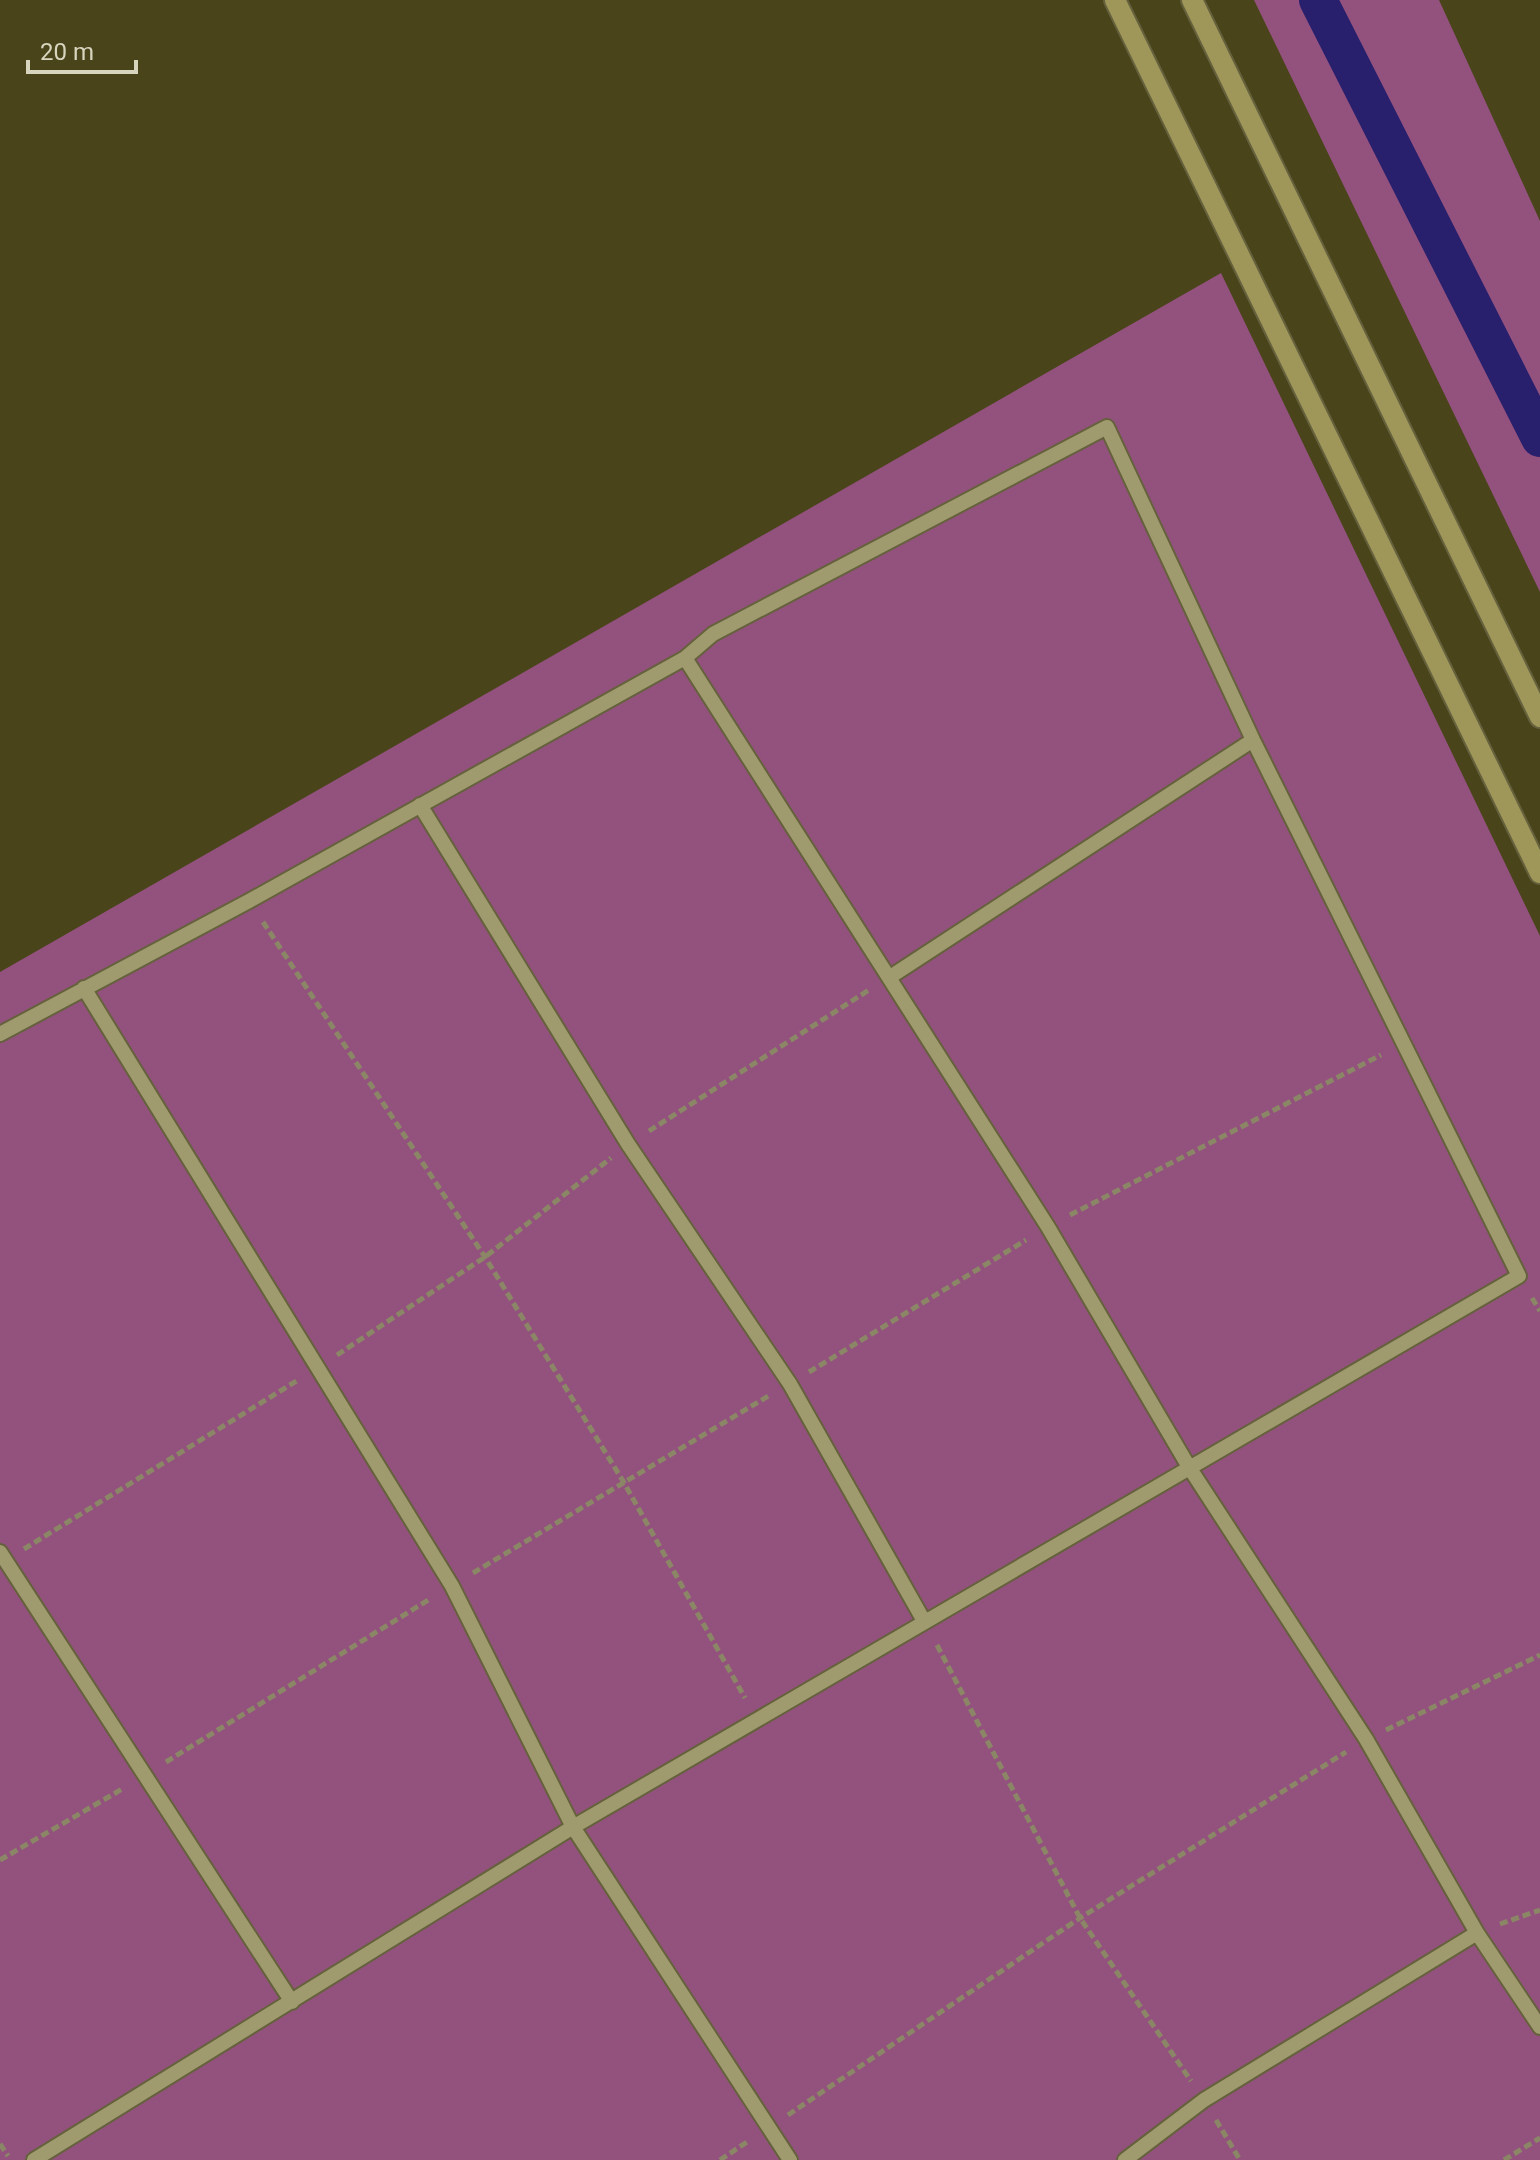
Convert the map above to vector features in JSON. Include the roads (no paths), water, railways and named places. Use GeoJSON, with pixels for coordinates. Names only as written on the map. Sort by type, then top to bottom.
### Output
{"type":"FeatureCollection","features":[{"type":"Feature","properties":{"kind":"main road"},"geometry":{"type":"LineString","coordinates":[[1115,0],[1540,873]]}},
{"type":"Feature","properties":{"kind":"main road"},"geometry":{"type":"LineString","coordinates":[[1192,0],[1540,717]]}},
{"type":"Feature","properties":{"kind":"lane"},"geometry":{"type":"LineString","coordinates":[[0,1034],[249,901],[685,658],[713,634],[1107,427],[1253,740],[1519,1276],[573,1827],[34,2160]]}},
{"type":"Feature","properties":{"kind":"lane"},"geometry":{"type":"LineString","coordinates":[[685,658],[1048,1227],[1189,1467],[1366,1739],[1477,1933],[1540,2027]]}},
{"type":"Feature","properties":{"kind":"lane"},"geometry":{"type":"LineString","coordinates":[[890,977],[1253,740]]}},
{"type":"Feature","properties":{"kind":"lane"},"geometry":{"type":"LineString","coordinates":[[420,805],[628,1144],[790,1384],[924,1621]]}},
{"type":"Feature","properties":{"kind":"lane"},"geometry":{"type":"LineString","coordinates":[[84,988],[452,1586],[573,1827],[790,2160]]}},
{"type":"Feature","properties":{"kind":"lane"},"geometry":{"type":"LineString","coordinates":[[3,1556],[292,2002]]}},
{"type":"Feature","properties":{"kind":"lane"},"geometry":{"type":"LineString","coordinates":[[1125,2160],[1204,2100],[1477,1933]]}},
{"type":"Feature","properties":{"kind":"waterway"},"geometry":{"type":"LineString","coordinates":[[1318,0],[1540,438]]}}]}
